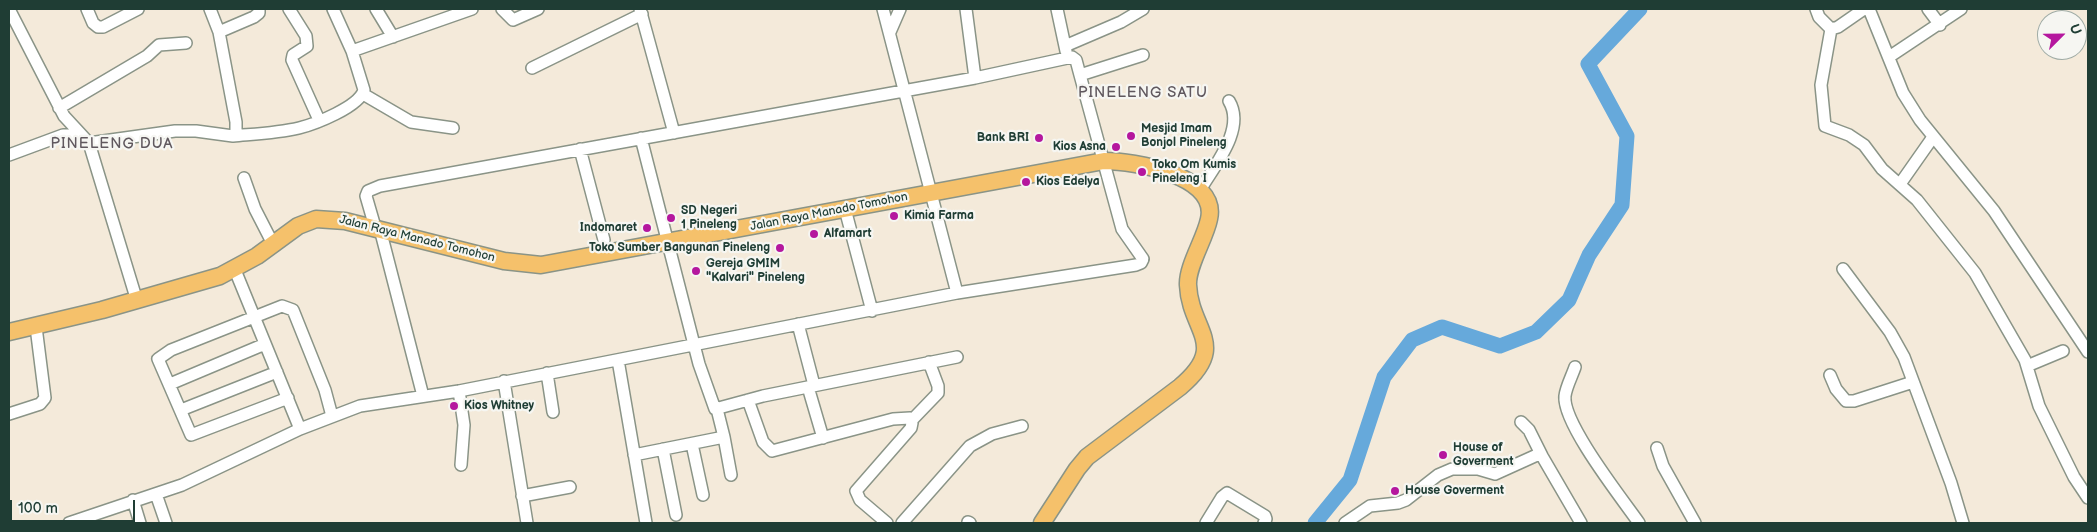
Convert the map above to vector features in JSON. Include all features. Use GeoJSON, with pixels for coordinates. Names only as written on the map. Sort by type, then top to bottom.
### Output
{"type":"FeatureCollection","features":[{"type":"Feature","properties":{"kind":"highway","name":"Jalan Raya Manado Tomohon"},"geometry":{"type":"LineString","coordinates":[[9,332],[36,327],[137,300],[235,270],[298,226],[316,218],[378,228],[504,261],[541,265],[1104,160],[1133,162],[1162,170],[1200,190]]}},
{"type":"Feature","properties":{"kind":"highway"},"geometry":{"type":"LineString","coordinates":[[1042,523],[1086,457],[1180,387],[1194,374],[1202,362],[1206,340],[1190,305],[1188,283],[1210,218],[1208,204],[1200,190]]}},
{"type":"Feature","properties":{"kind":"street"},"geometry":{"type":"LineString","coordinates":[[9,9],[59,108],[68,122],[89,143],[137,300]]}},
{"type":"Feature","properties":{"kind":"street"},"geometry":{"type":"LineString","coordinates":[[87,9],[93,23],[98,27],[103,27],[138,9]]}},
{"type":"Feature","properties":{"kind":"street"},"geometry":{"type":"LineString","coordinates":[[210,9],[219,32],[236,122],[236,131],[233,136]]}},
{"type":"Feature","properties":{"kind":"street"},"geometry":{"type":"LineString","coordinates":[[219,32],[254,17],[259,13],[259,9]]}},
{"type":"Feature","properties":{"kind":"street"},"geometry":{"type":"LineString","coordinates":[[89,143],[175,131],[196,131],[233,136],[300,128],[351,105],[363,94],[364,86],[352,52],[333,9]]}},
{"type":"Feature","properties":{"kind":"street"},"geometry":{"type":"LineString","coordinates":[[376,9],[393,37]]}},
{"type":"Feature","properties":{"kind":"street"},"geometry":{"type":"LineString","coordinates":[[352,52],[393,37],[446,13],[472,9]]}},
{"type":"Feature","properties":{"kind":"street"},"geometry":{"type":"LineString","coordinates":[[502,9],[513,20],[538,9]]}},
{"type":"Feature","properties":{"kind":"street"},"geometry":{"type":"LineString","coordinates":[[883,9],[957,293]]}},
{"type":"Feature","properties":{"kind":"street"},"geometry":{"type":"LineString","coordinates":[[890,32],[900,9]]}},
{"type":"Feature","properties":{"kind":"street"},"geometry":{"type":"LineString","coordinates":[[966,9],[975,78]]}},
{"type":"Feature","properties":{"kind":"street"},"geometry":{"type":"LineString","coordinates":[[1057,9],[1067,58]]}},
{"type":"Feature","properties":{"kind":"street"},"geometry":{"type":"LineString","coordinates":[[1065,46],[1131,12],[1143,9]]}},
{"type":"Feature","properties":{"kind":"street"},"geometry":{"type":"LineString","coordinates":[[1816,9],[1819,17],[1831,29]]}},
{"type":"Feature","properties":{"kind":"street"},"geometry":{"type":"LineString","coordinates":[[1831,29],[1838,27],[1864,9]]}},
{"type":"Feature","properties":{"kind":"street"},"geometry":{"type":"LineString","coordinates":[[1870,9],[1903,93],[1933,137],[1994,211],[2088,352]]}},
{"type":"Feature","properties":{"kind":"street"},"geometry":{"type":"LineString","coordinates":[[1928,9],[1940,25]]}},
{"type":"Feature","properties":{"kind":"street"},"geometry":{"type":"LineString","coordinates":[[1889,57],[1940,25],[1961,9]]}},
{"type":"Feature","properties":{"kind":"street"},"geometry":{"type":"LineString","coordinates":[[292,10],[308,42],[306,47],[294,55],[292,60],[319,120]]}},
{"type":"Feature","properties":{"kind":"street"},"geometry":{"type":"LineString","coordinates":[[532,68],[641,11],[674,133]]}},
{"type":"Feature","properties":{"kind":"street"},"geometry":{"type":"LineString","coordinates":[[1831,29],[1821,85],[1824,124],[1826,127],[1849,135],[1864,145],[1882,169],[1900,184],[1942,229],[1975,273],[2028,366],[2040,406],[2074,477],[2088,498]]}},
{"type":"Feature","properties":{"kind":"street"},"geometry":{"type":"LineString","coordinates":[[59,108],[147,56],[159,45],[186,42]]}},
{"type":"Feature","properties":{"kind":"street"},"geometry":{"type":"LineString","coordinates":[[1080,75],[1143,55]]}},
{"type":"Feature","properties":{"kind":"street"},"geometry":{"type":"LineString","coordinates":[[69,523],[182,485],[300,429],[360,406],[459,391],[957,293],[1141,263],[1143,259],[1124,234],[1076,60],[1072,57],[975,78],[375,187],[368,191],[366,196],[378,228],[423,396]]}},
{"type":"Feature","properties":{"kind":"street"},"geometry":{"type":"LineString","coordinates":[[363,94],[411,122],[453,128]]}},
{"type":"Feature","properties":{"kind":"street"},"geometry":{"type":"LineString","coordinates":[[1200,190],[1230,137],[1235,115],[1229,101]]}},
{"type":"Feature","properties":{"kind":"street"},"geometry":{"type":"LineString","coordinates":[[9,155],[63,135],[80,134]]}},
{"type":"Feature","properties":{"kind":"street"},"geometry":{"type":"LineString","coordinates":[[1900,184],[1933,137]]}},
{"type":"Feature","properties":{"kind":"street"},"geometry":{"type":"LineString","coordinates":[[641,138],[694,344],[712,405],[717,409],[731,475]]}},
{"type":"Feature","properties":{"kind":"street"},"geometry":{"type":"LineString","coordinates":[[580,149],[604,240]]}},
{"type":"Feature","properties":{"kind":"street"},"geometry":{"type":"LineString","coordinates":[[244,178],[255,209],[273,244]]}},
{"type":"Feature","properties":{"kind":"street"},"geometry":{"type":"LineString","coordinates":[[845,209],[872,311]]}},
{"type":"Feature","properties":{"kind":"street"},"geometry":{"type":"LineString","coordinates":[[1843,269],[1890,332],[1904,357],[1951,483],[1963,523]]}},
{"type":"Feature","properties":{"kind":"street"},"geometry":{"type":"LineString","coordinates":[[235,270],[300,429]]}},
{"type":"Feature","properties":{"kind":"street"},"geometry":{"type":"LineString","coordinates":[[288,398],[192,435],[158,359],[160,356],[282,306],[293,310],[325,390],[332,416]]}},
{"type":"Feature","properties":{"kind":"street"},"geometry":{"type":"LineString","coordinates":[[798,324],[823,438]]}},
{"type":"Feature","properties":{"kind":"street"},"geometry":{"type":"LineString","coordinates":[[9,414],[40,404],[45,398],[36,327]]}},
{"type":"Feature","properties":{"kind":"street"},"geometry":{"type":"LineString","coordinates":[[170,384],[265,344]]}},
{"type":"Feature","properties":{"kind":"street"},"geometry":{"type":"LineString","coordinates":[[2028,366],[2063,352]]}},
{"type":"Feature","properties":{"kind":"street"},"geometry":{"type":"LineString","coordinates":[[717,409],[811,386],[957,357]]}},
{"type":"Feature","properties":{"kind":"street"},"geometry":{"type":"LineString","coordinates":[[618,360],[646,523]]}},
{"type":"Feature","properties":{"kind":"street"},"geometry":{"type":"LineString","coordinates":[[887,523],[860,500],[856,490],[908,431],[912,420],[938,393],[938,386],[929,362]]}},
{"type":"Feature","properties":{"kind":"street"},"geometry":{"type":"LineString","coordinates":[[1576,367],[1565,397],[1568,411],[1606,477],[1639,523]]}},
{"type":"Feature","properties":{"kind":"street"},"geometry":{"type":"LineString","coordinates":[[181,410],[277,372]]}},
{"type":"Feature","properties":{"kind":"street"},"geometry":{"type":"LineString","coordinates":[[546,373],[553,412]]}},
{"type":"Feature","properties":{"kind":"street"},"geometry":{"type":"LineString","coordinates":[[1830,374],[1836,390],[1846,401],[1854,401],[1913,382]]}},
{"type":"Feature","properties":{"kind":"street"},"geometry":{"type":"LineString","coordinates":[[504,381],[527,523]]}},
{"type":"Feature","properties":{"kind":"street"},"geometry":{"type":"LineString","coordinates":[[459,391],[464,425],[461,465]]}},
{"type":"Feature","properties":{"kind":"street"},"geometry":{"type":"LineString","coordinates":[[748,400],[763,442],[772,451],[903,417],[912,420]]}},
{"type":"Feature","properties":{"kind":"street"},"geometry":{"type":"LineString","coordinates":[[1521,422],[1529,430],[1581,523]]}},
{"type":"Feature","properties":{"kind":"street"},"geometry":{"type":"LineString","coordinates":[[902,523],[970,446],[992,434],[1022,426]]}},
{"type":"Feature","properties":{"kind":"street"},"geometry":{"type":"LineString","coordinates":[[634,454],[724,437]]}},
{"type":"Feature","properties":{"kind":"street"},"geometry":{"type":"LineString","coordinates":[[692,444],[703,495]]}},
{"type":"Feature","properties":{"kind":"street"},"geometry":{"type":"LineString","coordinates":[[1657,448],[1663,466],[1695,523]]}},
{"type":"Feature","properties":{"kind":"street"},"geometry":{"type":"LineString","coordinates":[[663,449],[676,515]]}},
{"type":"Feature","properties":{"kind":"street"},"geometry":{"type":"LineString","coordinates":[[1345,523],[1370,506],[1398,504],[1406,500],[1438,475],[1452,469],[1478,469],[1495,474],[1515,467],[1532,456],[1542,456]]}},
{"type":"Feature","properties":{"kind":"street"},"geometry":{"type":"LineString","coordinates":[[522,496],[570,487]]}},
{"type":"Feature","properties":{"kind":"street"},"geometry":{"type":"LineString","coordinates":[[1206,523],[1222,497],[1227,493],[1266,517],[1264,523]]}},
{"type":"Feature","properties":{"kind":"street"},"geometry":{"type":"LineString","coordinates":[[156,494],[166,523]]}},
{"type":"Feature","properties":{"kind":"street"},"geometry":{"type":"LineString","coordinates":[[133,500],[140,523]]}},
{"type":"Feature","properties":{"kind":"waterway"},"geometry":{"type":"LineString","coordinates":[[1315,523],[1350,480],[1384,377],[1412,340],[1442,327],[1500,346],[1536,332],[1569,300],[1589,255],[1622,205],[1627,136],[1588,64],[1640,9]]}},
{"type":"Feature","properties":{"kind":"place","name":"Mesjid Imam Bonjol Pineleng"},"geometry":{"type":"Point","coordinates":[1131,136]}},
{"type":"Feature","properties":{"kind":"place","name":"Bank BRI"},"geometry":{"type":"Point","coordinates":[1039,138]}},
{"type":"Feature","properties":{"kind":"place","name":"Kios Asna"},"geometry":{"type":"Point","coordinates":[1116,147]}},
{"type":"Feature","properties":{"kind":"place","name":"Toko Om Kumis Pineleng I"},"geometry":{"type":"Point","coordinates":[1142,172]}},
{"type":"Feature","properties":{"kind":"place","name":"Kios Edelya"},"geometry":{"type":"Point","coordinates":[1026,182]}},
{"type":"Feature","properties":{"kind":"place","name":"Kimia Farma"},"geometry":{"type":"Point","coordinates":[894,216]}},
{"type":"Feature","properties":{"kind":"place","name":"SD Negeri 1 Pineleng"},"geometry":{"type":"Point","coordinates":[671,218]}},
{"type":"Feature","properties":{"kind":"place","name":"Indomaret"},"geometry":{"type":"Point","coordinates":[647,228]}},
{"type":"Feature","properties":{"kind":"place","name":"Alfamart"},"geometry":{"type":"Point","coordinates":[814,234]}},
{"type":"Feature","properties":{"kind":"place","name":"Toko Sumber Bangunan Pineleng"},"geometry":{"type":"Point","coordinates":[780,248]}},
{"type":"Feature","properties":{"kind":"place","name":"Gereja GMIM \"Kalvari\" Pineleng"},"geometry":{"type":"Point","coordinates":[696,271]}},
{"type":"Feature","properties":{"kind":"place","name":"Kios Whitney"},"geometry":{"type":"Point","coordinates":[454,406]}},
{"type":"Feature","properties":{"kind":"place","name":"House of Goverment"},"geometry":{"type":"Point","coordinates":[1443,455]}},
{"type":"Feature","properties":{"kind":"place","name":"House Goverment"},"geometry":{"type":"Point","coordinates":[1395,491]}},
{"type":"Feature","properties":{"kind":"district","name":"PINELENG SATU"},"geometry":{"type":"Point","coordinates":[1143,93]}},
{"type":"Feature","properties":{"kind":"district","name":"PINELENG DUA"},"geometry":{"type":"Point","coordinates":[112,144]}}]}
